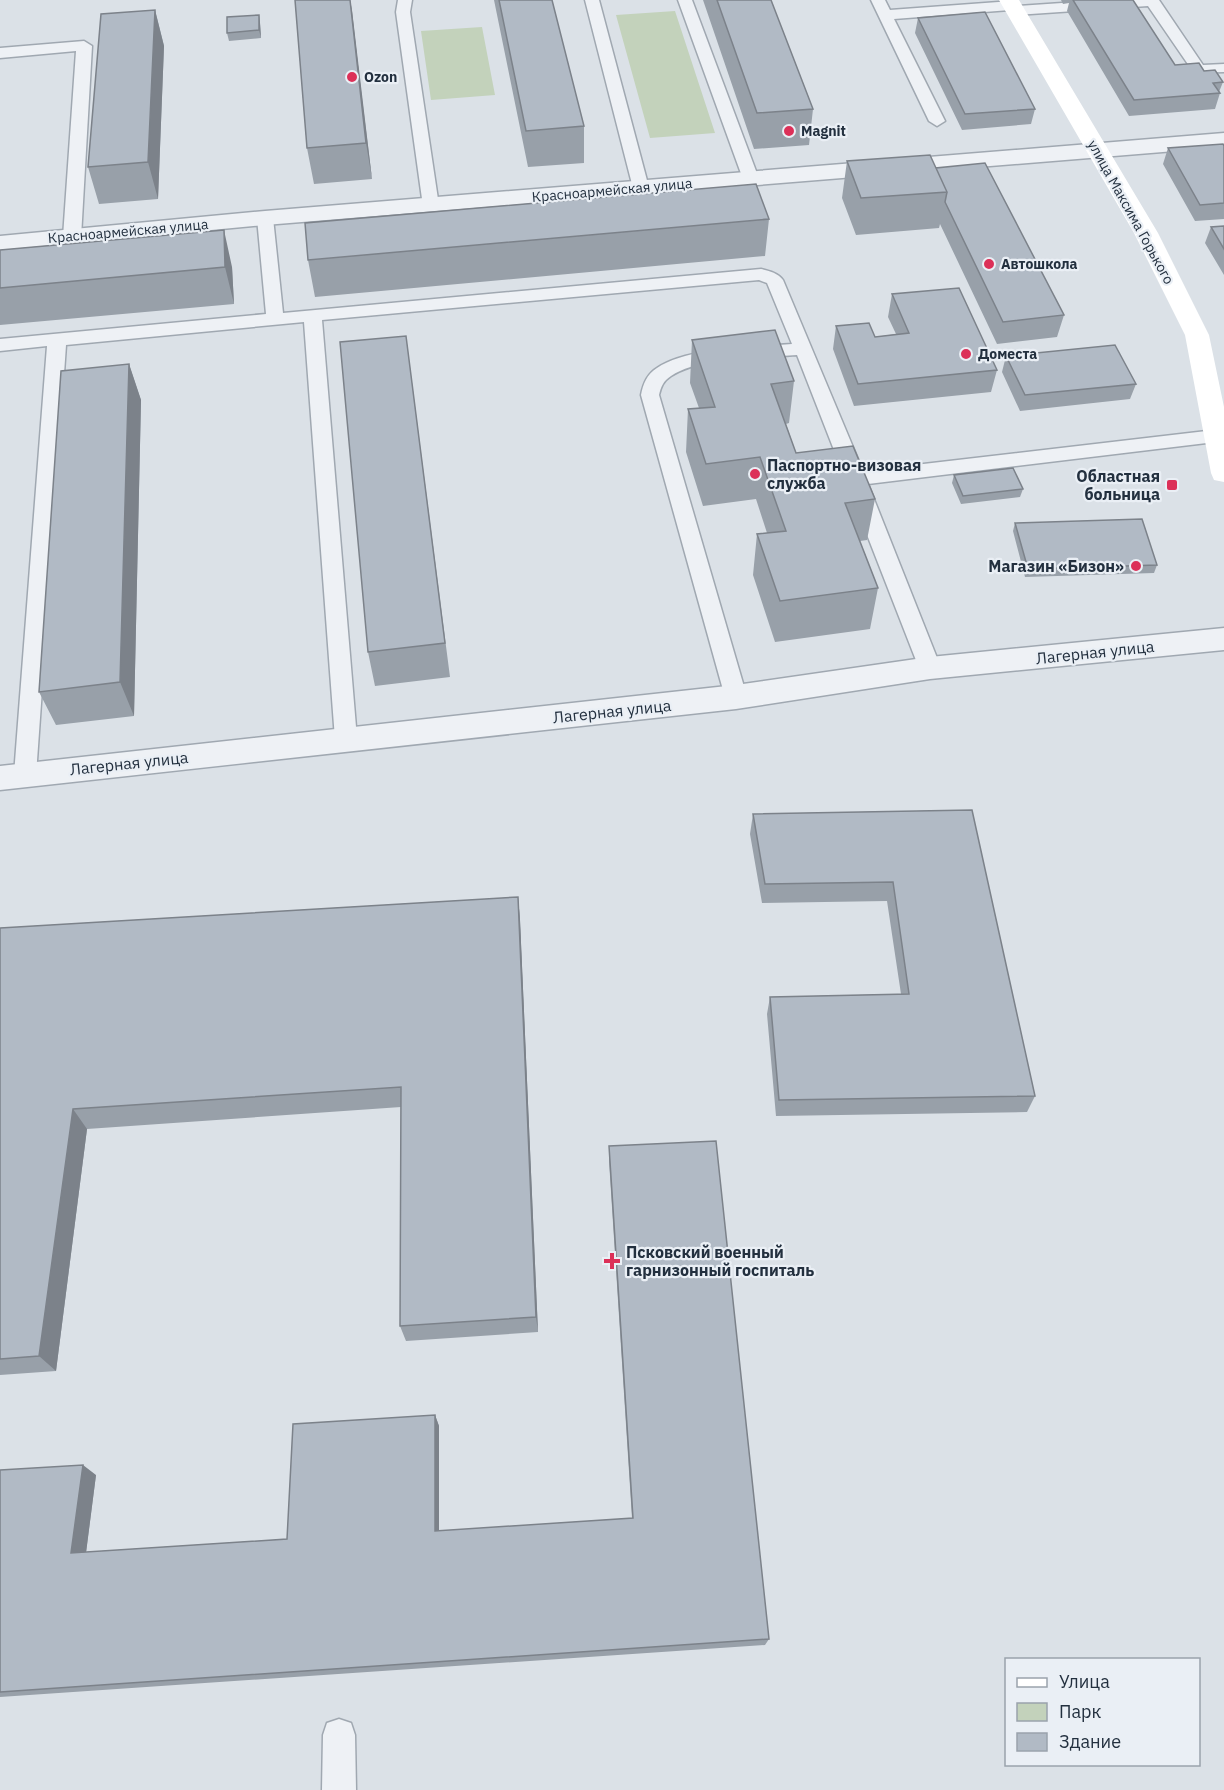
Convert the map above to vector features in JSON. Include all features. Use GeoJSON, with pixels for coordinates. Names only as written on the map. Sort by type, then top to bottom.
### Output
{"type":"FeatureCollection","features":[{"type":"Feature","properties":{"kind":"main road","name":"улица Максима Горького"},"geometry":{"type":"LineString","coordinates":[[1012,5],[1146,233],[1197,335],[1224,473]]}},
{"type":"Feature","properties":{"kind":"street","name":"Красноармейская улица"},"geometry":{"type":"LineString","coordinates":[[0,243],[265,218],[1223,142]]}},
{"type":"Feature","properties":{"kind":"street","name":"Лагерная улица"},"geometry":{"type":"LineString","coordinates":[[12,776],[736,697],[930,668],[1224,639]]}},
{"type":"Feature","properties":{"kind":"lane"},"geometry":{"type":"LineString","coordinates":[[405,0],[403,12],[431,206]]}},
{"type":"Feature","properties":{"kind":"lane"},"geometry":{"type":"LineString","coordinates":[[592,0],[641,188]]}},
{"type":"Feature","properties":{"kind":"lane"},"geometry":{"type":"LineString","coordinates":[[685,0],[752,179]]}},
{"type":"Feature","properties":{"kind":"lane"},"geometry":{"type":"LineString","coordinates":[[878,0],[937,121]]}},
{"type":"Feature","properties":{"kind":"lane"},"geometry":{"type":"LineString","coordinates":[[884,15],[1012,5],[1152,1],[1199,70],[1221,68]]}},
{"type":"Feature","properties":{"kind":"lane"},"geometry":{"type":"LineString","coordinates":[[0,53],[84,46],[72,237]]}},
{"type":"Feature","properties":{"kind":"lane"},"geometry":{"type":"LineString","coordinates":[[265,218],[275,319]]}},
{"type":"Feature","properties":{"kind":"lane"},"geometry":{"type":"LineString","coordinates":[[0,345],[761,274],[774,280],[930,668]]}},
{"type":"Feature","properties":{"kind":"lane"},"geometry":{"type":"LineString","coordinates":[[313,316],[346,740]]}},
{"type":"Feature","properties":{"kind":"lane"},"geometry":{"type":"LineString","coordinates":[[12,776],[57,339]]}},
{"type":"Feature","properties":{"kind":"lane"},"geometry":{"type":"LineString","coordinates":[[736,697],[650,394],[654,380],[670,368],[692,359],[803,349]]}},
{"type":"Feature","properties":{"kind":"lane"},"geometry":{"type":"LineString","coordinates":[[855,478],[954,469],[1215,436]]}},
{"type":"Feature","properties":{"kind":"lane"},"geometry":{"type":"LineString","coordinates":[[339,1735],[339,1790]]}},
{"type":"Feature","properties":{"kind":"green space"},"geometry":{"type":"Polygon","coordinates":[[[675,11],[715,133],[650,138],[616,15],[675,11]]]}},
{"type":"Feature","properties":{"kind":"green space"},"geometry":{"type":"Polygon","coordinates":[[[482,27],[495,95],[431,100],[421,31],[482,27]]]}},
{"type":"Feature","properties":{"kind":"building"},"geometry":{"type":"Polygon","coordinates":[[[295,0],[350,0],[366,143],[307,148],[295,0]]]}},
{"type":"Feature","properties":{"kind":"building"},"geometry":{"type":"Polygon","coordinates":[[[499,0],[552,0],[584,126],[526,131],[499,0]]]}},
{"type":"Feature","properties":{"kind":"building"},"geometry":{"type":"Polygon","coordinates":[[[717,0],[771,0],[813,109],[757,113],[717,0]]]}},
{"type":"Feature","properties":{"kind":"building"},"geometry":{"type":"Polygon","coordinates":[[[1073,0],[1133,0],[1175,65],[1199,63],[1204,71],[1215,70],[1223,82],[1213,83],[1220,93],[1134,100],[1073,0]]]}},
{"type":"Feature","properties":{"kind":"building"},"geometry":{"type":"Polygon","coordinates":[[[155,10],[148,162],[88,167],[101,14],[155,10]]]}},
{"type":"Feature","properties":{"kind":"building"},"geometry":{"type":"Polygon","coordinates":[[[985,12],[1035,109],[965,114],[918,18],[985,12]]]}},
{"type":"Feature","properties":{"kind":"building"},"geometry":{"type":"Polygon","coordinates":[[[259,15],[259,30],[227,33],[227,17],[259,15]]]}},
{"type":"Feature","properties":{"kind":"building"},"geometry":{"type":"Polygon","coordinates":[[[1223,144],[1224,203],[1200,205],[1168,148],[1223,144]]]}},
{"type":"Feature","properties":{"kind":"building"},"geometry":{"type":"Polygon","coordinates":[[[930,155],[947,192],[861,198],[847,161],[930,155]]]}},
{"type":"Feature","properties":{"kind":"building","name":"Автошкола"},"geometry":{"type":"Polygon","coordinates":[[[985,163],[1064,315],[1003,322],[945,202],[947,192],[936,168],[985,163]]]}},
{"type":"Feature","properties":{"kind":"building"},"geometry":{"type":"Polygon","coordinates":[[[756,184],[769,219],[308,260],[305,223],[756,184]]]}},
{"type":"Feature","properties":{"kind":"building"},"geometry":{"type":"Polygon","coordinates":[[[1224,226],[1224,249],[1211,227],[1224,226]]]}},
{"type":"Feature","properties":{"kind":"building"},"geometry":{"type":"Polygon","coordinates":[[[224,230],[225,267],[0,288],[0,250],[224,230]]]}},
{"type":"Feature","properties":{"kind":"building"},"geometry":{"type":"Polygon","coordinates":[[[959,288],[997,370],[858,384],[836,326],[869,323],[875,337],[909,333],[892,294],[959,288]]]}},
{"type":"Feature","properties":{"kind":"building"},"geometry":{"type":"Polygon","coordinates":[[[775,330],[794,381],[771,384],[796,453],[853,446],[875,499],[845,503],[878,588],[780,601],[757,534],[786,531],[760,457],[706,464],[688,409],[715,407],[692,340],[775,330]]]}},
{"type":"Feature","properties":{"kind":"building"},"geometry":{"type":"Polygon","coordinates":[[[406,336],[445,643],[368,652],[340,342],[406,336]]]}},
{"type":"Feature","properties":{"kind":"building"},"geometry":{"type":"Polygon","coordinates":[[[1115,345],[1136,384],[1025,395],[1006,356],[1115,345]]]}},
{"type":"Feature","properties":{"kind":"building"},"geometry":{"type":"Polygon","coordinates":[[[129,364],[120,682],[39,692],[61,371],[129,364]]]}},
{"type":"Feature","properties":{"kind":"building"},"geometry":{"type":"Polygon","coordinates":[[[1013,468],[1023,489],[963,496],[954,475],[1013,468]]]}},
{"type":"Feature","properties":{"kind":"building"},"geometry":{"type":"Polygon","coordinates":[[[1142,519],[1157,565],[1028,569],[1015,523],[1142,519]]]}},
{"type":"Feature","properties":{"kind":"building"},"geometry":{"type":"Polygon","coordinates":[[[972,810],[1035,1096],[779,1100],[770,997],[909,994],[893,882],[765,884],[753,814],[972,810]]]}},
{"type":"Feature","properties":{"kind":"building"},"geometry":{"type":"Polygon","coordinates":[[[518,897],[536,1317],[400,1326],[401,1087],[73,1109],[39,1356],[0,1359],[0,928],[518,897]]]}},
{"type":"Feature","properties":{"kind":"building"},"geometry":{"type":"Polygon","coordinates":[[[716,1141],[769,1639],[0,1692],[0,1470],[83,1465],[71,1553],[287,1539],[293,1424],[435,1415],[435,1531],[633,1518],[609,1146],[716,1141]]]}},
{"type":"Feature","properties":{"kind":"place","name":"Ozon"},"geometry":{"type":"Point","coordinates":[352,77]}},
{"type":"Feature","properties":{"kind":"place","name":"Magnit"},"geometry":{"type":"Point","coordinates":[789,131]}},
{"type":"Feature","properties":{"kind":"place","name":"Автошкола"},"geometry":{"type":"Point","coordinates":[989,264]}},
{"type":"Feature","properties":{"kind":"place","name":"Доместа"},"geometry":{"type":"Point","coordinates":[966,354]}},
{"type":"Feature","properties":{"kind":"place","name":"Паспортно-визовая служба"},"geometry":{"type":"Point","coordinates":[755,474]}},
{"type":"Feature","properties":{"kind":"place","name":"Областная больница"},"geometry":{"type":"Point","coordinates":[1172,485]}},
{"type":"Feature","properties":{"kind":"place","name":"Магазин «Бизон»"},"geometry":{"type":"Point","coordinates":[1136,566]}},
{"type":"Feature","properties":{"kind":"place","name":"Псковский военный гарнизонный госпиталь"},"geometry":{"type":"Point","coordinates":[612,1261]}}]}
